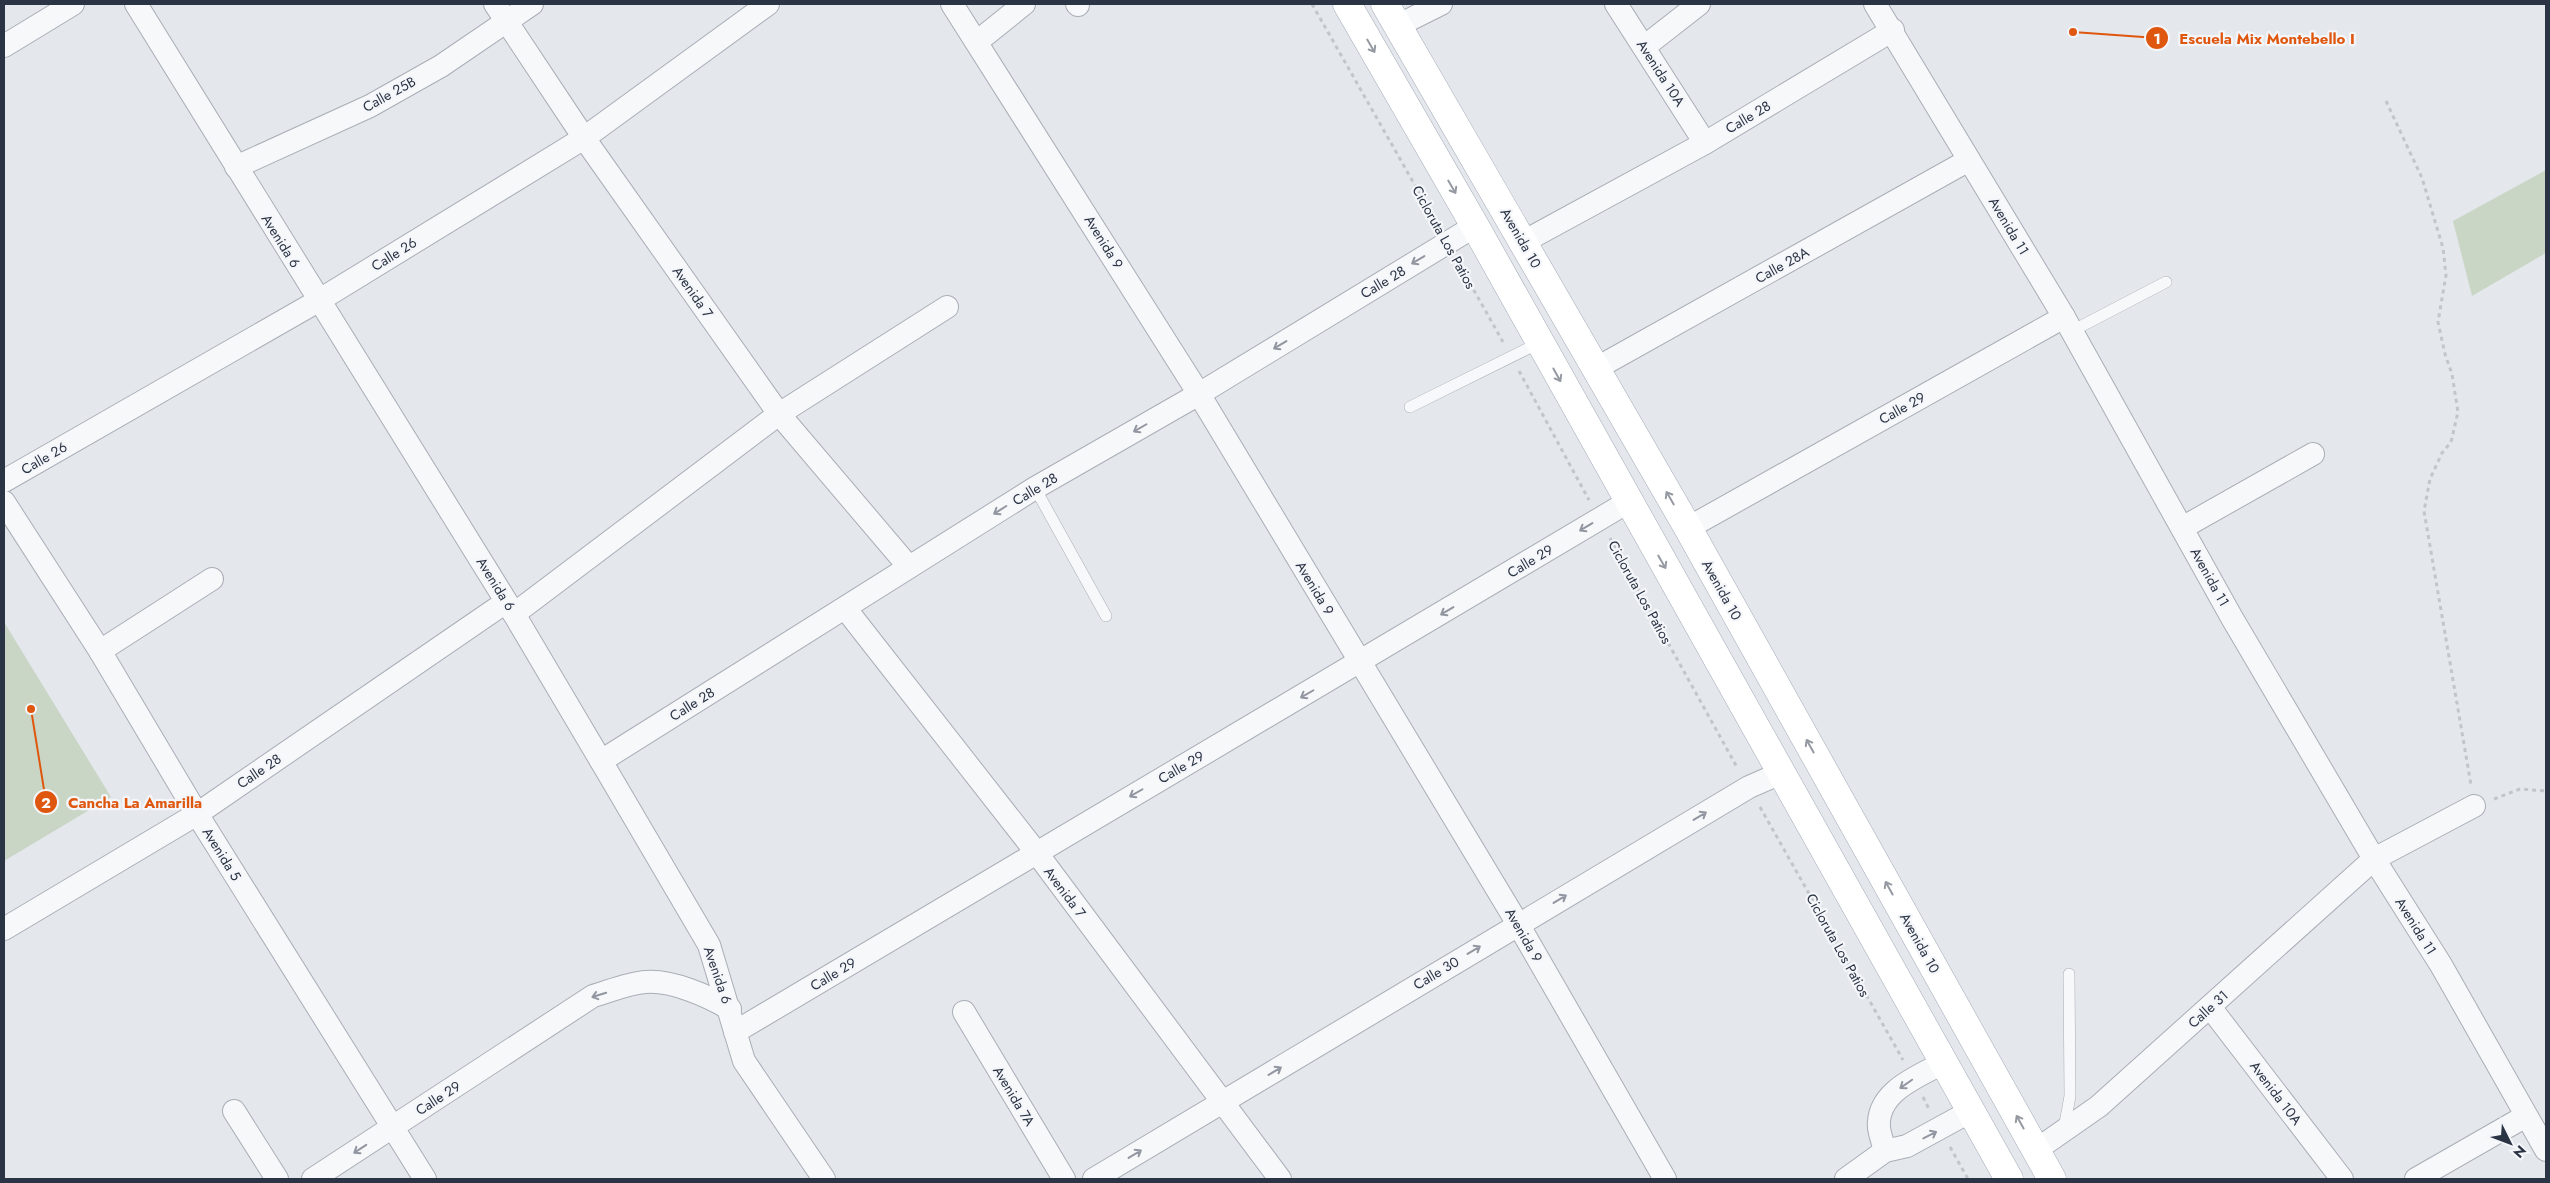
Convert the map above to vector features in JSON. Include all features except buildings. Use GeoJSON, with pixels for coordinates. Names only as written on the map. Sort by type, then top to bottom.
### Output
{"type":"FeatureCollection","features":[{"type":"Feature","properties":{"kind":"main road"},"geometry":{"type":"LineString","coordinates":[[1347,4],[1475,226],[2009,1179]]}},
{"type":"Feature","properties":{"kind":"main road","name":"Avenida 10"},"geometry":{"type":"LineString","coordinates":[[1391,15],[1688,528],[2052,1179]]}},
{"type":"Feature","properties":{"kind":"street"},"geometry":{"type":"LineString","coordinates":[[4,46],[73,4]]}},
{"type":"Feature","properties":{"kind":"street","name":"Avenida 6"},"geometry":{"type":"LineString","coordinates":[[136,4],[318,301],[510,608],[601,760],[709,945],[744,1061],[824,1179]]}},
{"type":"Feature","properties":{"kind":"street","name":"Calle 25B"},"geometry":{"type":"LineString","coordinates":[[236,167],[370,106],[441,66],[501,12],[532,4]]}},
{"type":"Feature","properties":{"kind":"street","name":"Calle 26"},"geometry":{"type":"LineString","coordinates":[[4,481],[318,301],[584,138],[768,4]]}},
{"type":"Feature","properties":{"kind":"street","name":"Avenida 9"},"geometry":{"type":"LineString","coordinates":[[952,4],[978,41],[1199,394],[1518,924],[1665,1179]]}},
{"type":"Feature","properties":{"kind":"street"},"geometry":{"type":"LineString","coordinates":[[978,41],[1024,4]]}},
{"type":"Feature","properties":{"kind":"street"},"geometry":{"type":"LineString","coordinates":[[1391,15],[1441,4]]}},
{"type":"Feature","properties":{"kind":"street","name":"Avenida 10A"},"geometry":{"type":"LineString","coordinates":[[1616,4],[1705,142]]}},
{"type":"Feature","properties":{"kind":"street"},"geometry":{"type":"LineString","coordinates":[[1644,47],[1699,4]]}},
{"type":"Feature","properties":{"kind":"street","name":"Avenida 11"},"geometry":{"type":"LineString","coordinates":[[1875,4],[2068,324],[2182,528],[2374,860],[2441,965],[2546,1150]]}},
{"type":"Feature","properties":{"kind":"street","name":"Avenida 7"},"geometry":{"type":"LineString","coordinates":[[501,12],[584,138],[779,414],[909,567]]}},
{"type":"Feature","properties":{"kind":"street","name":"Calle 28"},"geometry":{"type":"LineString","coordinates":[[1523,242],[1705,142],[1892,30]]}},
{"type":"Feature","properties":{"kind":"street","name":"Calle 28A"},"geometry":{"type":"LineString","coordinates":[[1595,369],[1969,160]]}},
{"type":"Feature","properties":{"kind":"street","name":"Calle 28"},"geometry":{"type":"LineString","coordinates":[[601,760],[1035,488],[1199,394],[1475,226]]}},
{"type":"Feature","properties":{"kind":"street","name":"Calle 28"},"geometry":{"type":"LineString","coordinates":[[4,929],[197,814],[510,608],[779,414],[947,307]]}},
{"type":"Feature","properties":{"kind":"street","name":"Calle 29"},"geometry":{"type":"LineString","coordinates":[[1688,528],[2068,324]]}},
{"type":"Feature","properties":{"kind":"street"},"geometry":{"type":"LineString","coordinates":[[2182,528],[2312,454]]}},
{"type":"Feature","properties":{"kind":"street","name":"Avenida 5"},"geometry":{"type":"LineString","coordinates":[[4,502],[100,651],[197,814],[425,1179]]}},
{"type":"Feature","properties":{"kind":"street","name":"Calle 29"},"geometry":{"type":"LineString","coordinates":[[735,1032],[1036,852],[1360,663],[1628,502]]}},
{"type":"Feature","properties":{"kind":"street"},"geometry":{"type":"LineString","coordinates":[[100,651],[212,579]]}},
{"type":"Feature","properties":{"kind":"street","name":"Avenida 7"},"geometry":{"type":"LineString","coordinates":[[845,608],[1036,852],[1280,1179]]}},
{"type":"Feature","properties":{"kind":"street","name":"Calle 30"},"geometry":{"type":"LineString","coordinates":[[1094,1179],[1749,787],[1781,773]]}},
{"type":"Feature","properties":{"kind":"street","name":"Calle 31"},"geometry":{"type":"LineString","coordinates":[[2036,1150],[2099,1106],[2374,860],[2474,806]]}},
{"type":"Feature","properties":{"kind":"street","name":"Calle 29"},"geometry":{"type":"LineString","coordinates":[[313,1179],[593,996],[646,982],[681,988],[709,997],[730,1010]]}},
{"type":"Feature","properties":{"kind":"street","name":"Avenida 10A"},"geometry":{"type":"LineString","coordinates":[[2210,1007],[2342,1179]]}},
{"type":"Feature","properties":{"kind":"street","name":"Avenida 7A"},"geometry":{"type":"LineString","coordinates":[[964,1012],[1064,1179]]}},
{"type":"Feature","properties":{"kind":"street"},"geometry":{"type":"LineString","coordinates":[[1885,1151],[1879,1128],[1880,1114],[1886,1098],[1914,1078],[1943,1063]]}},
{"type":"Feature","properties":{"kind":"street"},"geometry":{"type":"LineString","coordinates":[[234,1110],[277,1179]]}},
{"type":"Feature","properties":{"kind":"street"},"geometry":{"type":"LineString","coordinates":[[1846,1179],[1885,1151],[1907,1146],[1940,1130],[1971,1111]]}},
{"type":"Feature","properties":{"kind":"street"},"geometry":{"type":"LineString","coordinates":[[2416,1179],[2526,1116]]}},
{"type":"Feature","properties":{"kind":"lane"},"geometry":{"type":"LineString","coordinates":[[2068,324],[2166,282]]}},
{"type":"Feature","properties":{"kind":"lane"},"geometry":{"type":"LineString","coordinates":[[1410,407],[1539,343]]}},
{"type":"Feature","properties":{"kind":"lane"},"geometry":{"type":"LineString","coordinates":[[1035,488],[1106,616]]}},
{"type":"Feature","properties":{"kind":"lane"},"geometry":{"type":"LineString","coordinates":[[2064,1129],[2070,1096],[2069,974]]}},
{"type":"Feature","properties":{"kind":"path","name":"Cicloruta Los Patios"},"geometry":{"type":"LineString","coordinates":[[1312,4],[1512,357],[1599,519],[1914,1078],[1940,1130],[1968,1179]]}},
{"type":"Feature","properties":{"kind":"path"},"geometry":{"type":"LineString","coordinates":[[2386,101],[2422,178],[2443,248],[2446,275],[2438,322],[2445,354],[2452,374],[2458,412],[2452,442],[2442,453],[2430,479],[2424,511],[2474,806],[2520,789],[2546,791]]}},
{"type":"Feature","properties":{"kind":"green space"},"geometry":{"type":"Polygon","coordinates":[[[2546,170],[2546,253],[2472,296],[2453,221],[2546,170]]]}},
{"type":"Feature","properties":{"kind":"green space"},"geometry":{"type":"Polygon","coordinates":[[[4,622],[111,797],[4,861],[4,622]]]}},
{"type":"Feature","properties":{"kind":"place","name":"Escuela Mix Montebello I"},"geometry":{"type":"Point","coordinates":[2073,32]}},
{"type":"Feature","properties":{"kind":"place","name":"Cancha La Amarilla"},"geometry":{"type":"Point","coordinates":[31,709]}}]}
